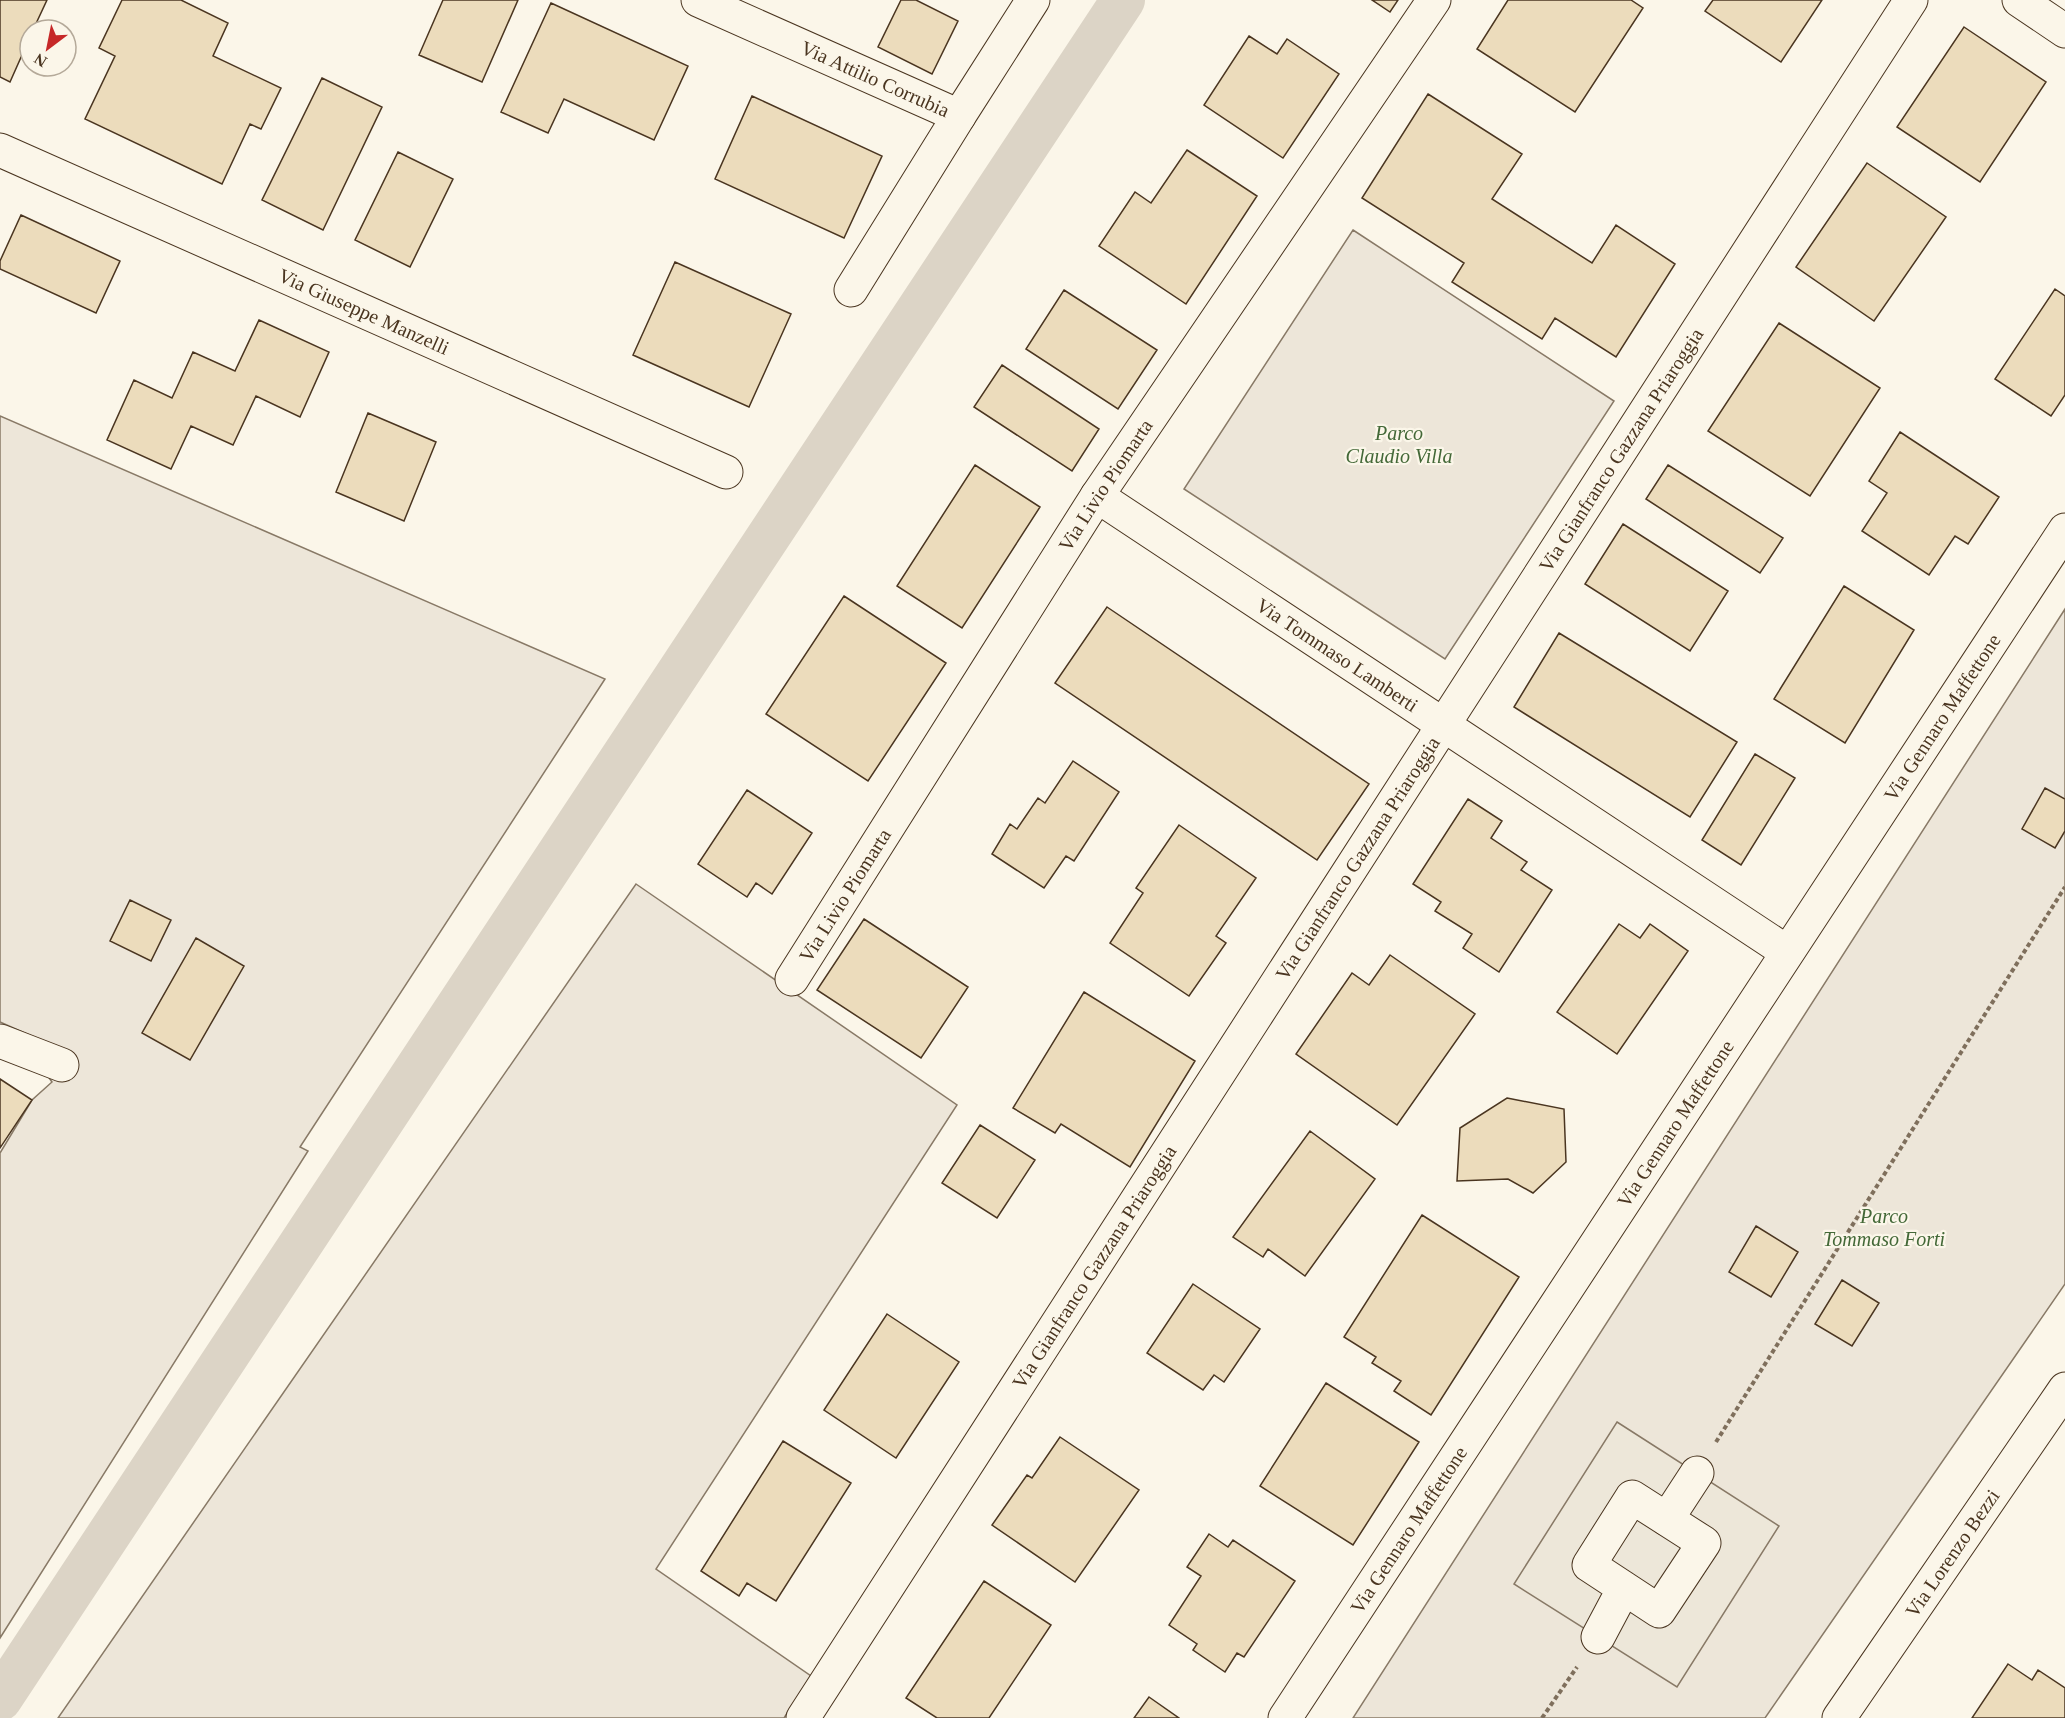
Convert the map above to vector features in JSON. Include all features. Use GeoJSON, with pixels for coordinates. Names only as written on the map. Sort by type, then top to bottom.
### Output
{"type":"FeatureCollection","features":[{"type":"Feature","properties":{"kind":"street","name":"Via Attilio Corrubia"},"geometry":{"type":"LineString","coordinates":[[698,0],[959,116],[1033,0]]}},
{"type":"Feature","properties":{"kind":"street","name":"Via Livio Piomarta"},"geometry":{"type":"LineString","coordinates":[[792,979],[1097,496],[1434,0]]}},
{"type":"Feature","properties":{"kind":"street","name":"Via Gianfranco Gazzana Priaroggia"},"geometry":{"type":"LineString","coordinates":[[803,1718],[1911,0]]}},
{"type":"Feature","properties":{"kind":"street"},"geometry":{"type":"LineString","coordinates":[[2019,0],[2065,31]]}},
{"type":"Feature","properties":{"kind":"street"},"geometry":{"type":"LineString","coordinates":[[851,290],[959,116]]}},
{"type":"Feature","properties":{"kind":"street","name":"Via Giuseppe Manzelli"},"geometry":{"type":"LineString","coordinates":[[0,150],[726,472]]}},
{"type":"Feature","properties":{"kind":"street","name":"Via Tommaso Lamberti"},"geometry":{"type":"LineString","coordinates":[[1097,496],[1787,952]]}},
{"type":"Feature","properties":{"kind":"street","name":"Via Gennaro Maffettone"},"geometry":{"type":"LineString","coordinates":[[1285,1718],[2065,530]]}},
{"type":"Feature","properties":{"kind":"street"},"geometry":{"type":"LineString","coordinates":[[0,1041],[62,1065]]}},
{"type":"Feature","properties":{"kind":"street","name":"Via Lorenzo Bezzi"},"geometry":{"type":"LineString","coordinates":[[1839,1718],[2065,1389]]}},
{"type":"Feature","properties":{"kind":"street"},"geometry":{"type":"LineString","coordinates":[[1667,1519],[1697,1473]]}},
{"type":"Feature","properties":{"kind":"street"},"geometry":{"type":"LineString","coordinates":[[1632,1497],[1704,1544],[1659,1611],[1624,1588],[1589,1565],[1632,1497]]}},
{"type":"Feature","properties":{"kind":"street"},"geometry":{"type":"LineString","coordinates":[[1598,1637],[1624,1588]]}},
{"type":"Feature","properties":{"kind":"path"},"geometry":{"type":"LineString","coordinates":[[1697,1473],[2065,887]]}},
{"type":"Feature","properties":{"kind":"path"},"geometry":{"type":"LineString","coordinates":[[1542,1718],[1598,1637]]}},
{"type":"Feature","properties":{"kind":"green space","name":"Parco Claudio Villa"},"geometry":{"type":"Polygon","coordinates":[[[1353,230],[1614,401],[1445,659],[1184,489],[1353,230]]]}},
{"type":"Feature","properties":{"kind":"green space"},"geometry":{"type":"Polygon","coordinates":[[[0,416],[605,679],[300,1147],[308,1151],[0,1638],[0,1153],[32,1100],[52,1082],[40,1065],[34,1037],[0,1022],[0,416]]]}},
{"type":"Feature","properties":{"kind":"green space","name":"Parco Tommaso Forti"},"geometry":{"type":"Polygon","coordinates":[[[2065,609],[2065,1284],[1765,1718],[1353,1718],[2065,609]]]}},
{"type":"Feature","properties":{"kind":"green space"},"geometry":{"type":"Polygon","coordinates":[[[636,884],[957,1105],[656,1569],[811,1676],[784,1718],[58,1718],[636,884]]]}},
{"type":"Feature","properties":{"kind":"shaded area"},"geometry":{"type":"Polygon","coordinates":[[[1617,1422],[1779,1526],[1677,1687],[1514,1584],[1617,1422]]]}},
{"type":"Feature","properties":{"kind":"building"},"geometry":{"type":"Polygon","coordinates":[[[0,0],[47,0],[39,18],[18,18],[18,64],[10,82],[0,77],[0,0]]]}},
{"type":"Feature","properties":{"kind":"building"},"geometry":{"type":"Polygon","coordinates":[[[122,0],[181,0],[228,23],[213,56],[281,88],[261,129],[250,124],[222,184],[85,119],[115,56],[99,48],[122,0]]]}},
{"type":"Feature","properties":{"kind":"building"},"geometry":{"type":"Polygon","coordinates":[[[443,0],[518,0],[482,82],[419,55],[443,0]]]}},
{"type":"Feature","properties":{"kind":"building"},"geometry":{"type":"Polygon","coordinates":[[[901,0],[916,0],[958,21],[932,74],[878,47],[901,0]]]}},
{"type":"Feature","properties":{"kind":"building"},"geometry":{"type":"Polygon","coordinates":[[[1372,0],[1398,0],[1390,12],[1372,0]]]}},
{"type":"Feature","properties":{"kind":"building"},"geometry":{"type":"Polygon","coordinates":[[[1508,0],[1631,0],[1643,8],[1575,112],[1477,49],[1508,0]]]}},
{"type":"Feature","properties":{"kind":"building"},"geometry":{"type":"Polygon","coordinates":[[[1713,0],[1822,0],[1781,62],[1705,11],[1713,0]]]}},
{"type":"Feature","properties":{"kind":"building"},"geometry":{"type":"Polygon","coordinates":[[[551,3],[688,66],[654,140],[564,99],[548,133],[501,112],[551,3]]]}},
{"type":"Feature","properties":{"kind":"building"},"geometry":{"type":"Polygon","coordinates":[[[1964,27],[2046,82],[1980,182],[1897,127],[1964,27]]]}},
{"type":"Feature","properties":{"kind":"building"},"geometry":{"type":"Polygon","coordinates":[[[1249,36],[1277,54],[1287,39],[1339,74],[1283,158],[1204,105],[1249,36]]]}},
{"type":"Feature","properties":{"kind":"building"},"geometry":{"type":"Polygon","coordinates":[[[322,78],[382,107],[323,230],[262,200],[322,78]]]}},
{"type":"Feature","properties":{"kind":"building"},"geometry":{"type":"Polygon","coordinates":[[[1428,94],[1522,154],[1492,199],[1592,263],[1616,225],[1675,264],[1616,357],[1555,318],[1542,339],[1452,282],[1464,263],[1362,198],[1428,94]]]}},
{"type":"Feature","properties":{"kind":"building"},"geometry":{"type":"Polygon","coordinates":[[[752,96],[882,156],[844,238],[715,179],[752,96]]]}},
{"type":"Feature","properties":{"kind":"building"},"geometry":{"type":"Polygon","coordinates":[[[1187,150],[1257,196],[1186,304],[1099,246],[1135,192],[1151,203],[1187,150]]]}},
{"type":"Feature","properties":{"kind":"building"},"geometry":{"type":"Polygon","coordinates":[[[398,152],[453,179],[410,267],[355,240],[398,152]]]}},
{"type":"Feature","properties":{"kind":"building"},"geometry":{"type":"Polygon","coordinates":[[[1867,163],[1946,217],[1874,321],[1796,267],[1867,163]]]}},
{"type":"Feature","properties":{"kind":"building"},"geometry":{"type":"Polygon","coordinates":[[[21,215],[120,261],[96,313],[0,269],[0,261],[21,215]]]}},
{"type":"Feature","properties":{"kind":"building"},"geometry":{"type":"Polygon","coordinates":[[[675,262],[791,314],[749,407],[633,355],[675,262]]]}},
{"type":"Feature","properties":{"kind":"building"},"geometry":{"type":"Polygon","coordinates":[[[2055,289],[2065,296],[2065,395],[2051,416],[1995,379],[2055,289]]]}},
{"type":"Feature","properties":{"kind":"building"},"geometry":{"type":"Polygon","coordinates":[[[1064,290],[1157,350],[1118,409],[1026,349],[1064,290]]]}},
{"type":"Feature","properties":{"kind":"building"},"geometry":{"type":"Polygon","coordinates":[[[259,320],[329,352],[300,417],[256,396],[233,445],[191,426],[171,469],[107,440],[134,380],[172,398],[193,352],[235,371],[259,320]]]}},
{"type":"Feature","properties":{"kind":"building"},"geometry":{"type":"Polygon","coordinates":[[[1779,323],[1880,388],[1810,496],[1708,431],[1779,323]]]}},
{"type":"Feature","properties":{"kind":"building"},"geometry":{"type":"Polygon","coordinates":[[[1002,365],[1099,429],[1072,471],[974,407],[1002,365]]]}},
{"type":"Feature","properties":{"kind":"building"},"geometry":{"type":"Polygon","coordinates":[[[368,413],[436,442],[404,521],[336,492],[368,413]]]}},
{"type":"Feature","properties":{"kind":"building"},"geometry":{"type":"Polygon","coordinates":[[[1900,432],[1999,497],[1968,544],[1955,536],[1929,575],[1862,531],[1887,493],[1869,481],[1900,432]]]}},
{"type":"Feature","properties":{"kind":"building"},"geometry":{"type":"Polygon","coordinates":[[[975,465],[1040,507],[962,628],[897,586],[975,465]]]}},
{"type":"Feature","properties":{"kind":"building"},"geometry":{"type":"Polygon","coordinates":[[[1668,465],[1783,538],[1760,573],[1646,499],[1668,465]]]}},
{"type":"Feature","properties":{"kind":"building"},"geometry":{"type":"Polygon","coordinates":[[[1623,524],[1728,591],[1690,651],[1585,584],[1623,524]]]}},
{"type":"Feature","properties":{"kind":"building"},"geometry":{"type":"Polygon","coordinates":[[[1844,586],[1914,630],[1845,743],[1774,699],[1844,586]]]}},
{"type":"Feature","properties":{"kind":"building"},"geometry":{"type":"Polygon","coordinates":[[[844,596],[946,663],[868,781],[766,714],[844,596]]]}},
{"type":"Feature","properties":{"kind":"building"},"geometry":{"type":"Polygon","coordinates":[[[1107,607],[1369,784],[1317,860],[1055,683],[1107,607]]]}},
{"type":"Feature","properties":{"kind":"building"},"geometry":{"type":"Polygon","coordinates":[[[1559,633],[1737,742],[1690,817],[1514,707],[1559,633]]]}},
{"type":"Feature","properties":{"kind":"building"},"geometry":{"type":"Polygon","coordinates":[[[1755,754],[1795,778],[1741,865],[1702,840],[1755,754]]]}},
{"type":"Feature","properties":{"kind":"building"},"geometry":{"type":"Polygon","coordinates":[[[1073,761],[1119,792],[1074,861],[1066,856],[1044,888],[992,854],[1010,824],[1017,829],[1038,798],[1045,803],[1073,761]]]}},
{"type":"Feature","properties":{"kind":"building"},"geometry":{"type":"Polygon","coordinates":[[[2045,788],[2065,799],[2065,831],[2055,848],[2022,829],[2045,788]]]}},
{"type":"Feature","properties":{"kind":"building"},"geometry":{"type":"Polygon","coordinates":[[[747,790],[812,833],[772,894],[756,883],[747,897],[698,864],[747,790]]]}},
{"type":"Feature","properties":{"kind":"building"},"geometry":{"type":"Polygon","coordinates":[[[1468,799],[1502,821],[1491,838],[1527,862],[1521,870],[1552,890],[1499,972],[1463,948],[1472,934],[1435,911],[1441,902],[1413,884],[1468,799]]]}},
{"type":"Feature","properties":{"kind":"building"},"geometry":{"type":"Polygon","coordinates":[[[1179,825],[1256,878],[1216,936],[1226,943],[1189,996],[1110,943],[1143,893],[1136,888],[1179,825]]]}},
{"type":"Feature","properties":{"kind":"building"},"geometry":{"type":"Polygon","coordinates":[[[130,900],[171,920],[151,961],[110,941],[130,900]]]}},
{"type":"Feature","properties":{"kind":"building"},"geometry":{"type":"Polygon","coordinates":[[[864,919],[968,987],[921,1058],[817,990],[864,919]]]}},
{"type":"Feature","properties":{"kind":"building"},"geometry":{"type":"Polygon","coordinates":[[[1619,924],[1640,938],[1650,924],[1688,951],[1617,1054],[1557,1012],[1619,924]]]}},
{"type":"Feature","properties":{"kind":"building"},"geometry":{"type":"Polygon","coordinates":[[[196,938],[244,966],[190,1060],[142,1033],[196,938]]]}},
{"type":"Feature","properties":{"kind":"building"},"geometry":{"type":"Polygon","coordinates":[[[1390,955],[1475,1014],[1397,1125],[1296,1054],[1352,973],[1369,985],[1390,955]]]}},
{"type":"Feature","properties":{"kind":"building"},"geometry":{"type":"Polygon","coordinates":[[[1084,992],[1195,1061],[1130,1167],[1061,1124],[1055,1133],[1013,1108],[1084,992]]]}},
{"type":"Feature","properties":{"kind":"building"},"geometry":{"type":"Polygon","coordinates":[[[0,1079],[32,1100],[0,1148],[0,1079]]]}},
{"type":"Feature","properties":{"kind":"building"},"geometry":{"type":"Polygon","coordinates":[[[1507,1098],[1564,1109],[1566,1162],[1533,1193],[1508,1179],[1457,1181],[1460,1128],[1507,1098]]]}},
{"type":"Feature","properties":{"kind":"building"},"geometry":{"type":"Polygon","coordinates":[[[980,1125],[1035,1160],[997,1218],[942,1183],[980,1125]]]}},
{"type":"Feature","properties":{"kind":"building"},"geometry":{"type":"Polygon","coordinates":[[[1310,1131],[1375,1179],[1305,1276],[1268,1249],[1263,1257],[1233,1237],[1310,1131]]]}},
{"type":"Feature","properties":{"kind":"building"},"geometry":{"type":"Polygon","coordinates":[[[1422,1215],[1519,1277],[1431,1415],[1394,1391],[1401,1381],[1372,1363],[1376,1357],[1344,1337],[1422,1215]]]}},
{"type":"Feature","properties":{"kind":"building"},"geometry":{"type":"Polygon","coordinates":[[[1756,1226],[1798,1252],[1771,1297],[1729,1272],[1756,1226]]]}},
{"type":"Feature","properties":{"kind":"building"},"geometry":{"type":"Polygon","coordinates":[[[1842,1280],[1879,1303],[1852,1346],[1815,1324],[1842,1280]]]}},
{"type":"Feature","properties":{"kind":"building"},"geometry":{"type":"Polygon","coordinates":[[[1193,1284],[1260,1329],[1224,1382],[1214,1375],[1203,1390],[1147,1353],[1193,1284]]]}},
{"type":"Feature","properties":{"kind":"building"},"geometry":{"type":"Polygon","coordinates":[[[887,1314],[959,1362],[896,1458],[824,1410],[887,1314]]]}},
{"type":"Feature","properties":{"kind":"building"},"geometry":{"type":"Polygon","coordinates":[[[1326,1383],[1419,1442],[1353,1545],[1260,1486],[1326,1383]]]}},
{"type":"Feature","properties":{"kind":"building"},"geometry":{"type":"Polygon","coordinates":[[[1060,1437],[1139,1490],[1075,1582],[992,1525],[1027,1475],[1032,1478],[1060,1437]]]}},
{"type":"Feature","properties":{"kind":"building"},"geometry":{"type":"Polygon","coordinates":[[[783,1441],[851,1483],[776,1601],[747,1583],[739,1596],[701,1571],[783,1441]]]}},
{"type":"Feature","properties":{"kind":"building"},"geometry":{"type":"Polygon","coordinates":[[[1209,1534],[1228,1547],[1233,1540],[1295,1581],[1244,1657],[1237,1653],[1225,1672],[1193,1650],[1197,1644],[1169,1625],[1201,1576],[1187,1567],[1209,1534]]]}},
{"type":"Feature","properties":{"kind":"building"},"geometry":{"type":"Polygon","coordinates":[[[984,1581],[1051,1625],[989,1718],[937,1718],[906,1698],[984,1581]]]}},
{"type":"Feature","properties":{"kind":"building"},"geometry":{"type":"Polygon","coordinates":[[[2008,1664],[2032,1680],[2038,1670],[2065,1688],[2065,1718],[1972,1718],[2008,1664]]]}},
{"type":"Feature","properties":{"kind":"building"},"geometry":{"type":"Polygon","coordinates":[[[1149,1697],[1179,1718],[1134,1718],[1149,1697]]]}},
{"type":"Feature","properties":{"kind":"waterway"},"geometry":{"type":"LineString","coordinates":[[0,1699],[1123,0]]}}]}
